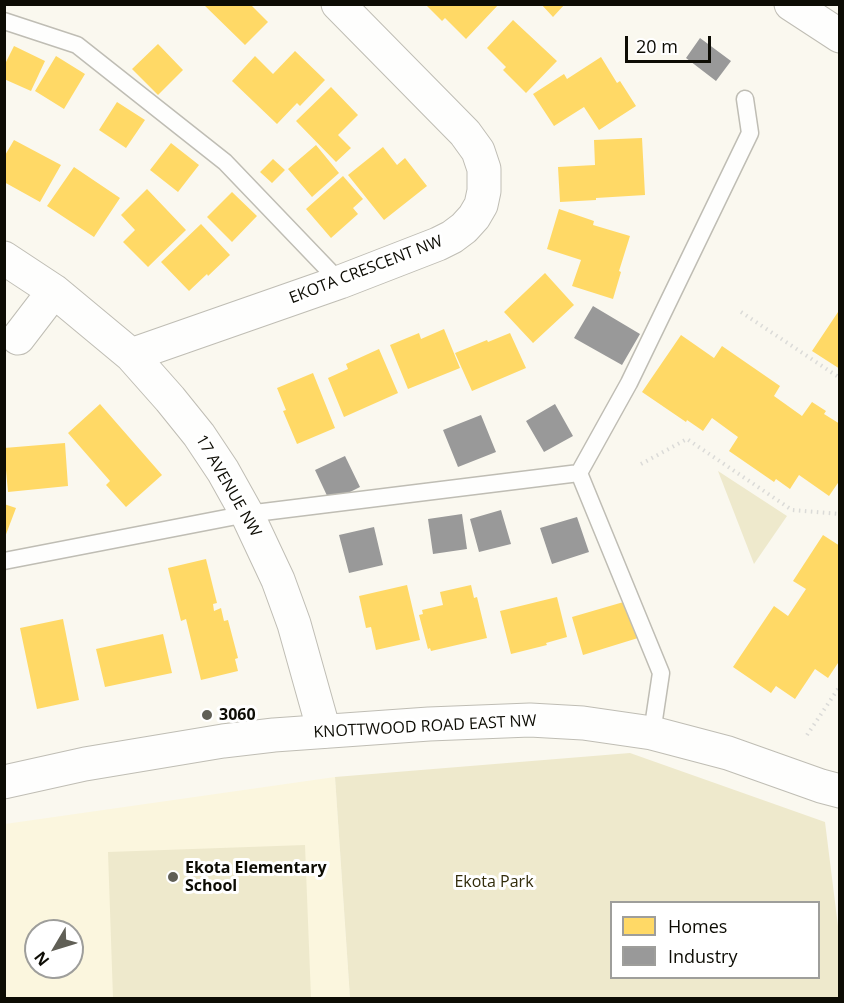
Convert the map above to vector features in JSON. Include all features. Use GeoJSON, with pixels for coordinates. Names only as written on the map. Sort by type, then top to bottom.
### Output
{"type":"FeatureCollection","features":[{"type":"Feature","properties":{"kind":"street","name":"EKOTA CRESCENT NW"},"geometry":{"type":"LineString","coordinates":[[131,355],[340,282],[438,244],[464,228],[474,217],[481,205],[484,191],[484,169],[478,151],[465,133],[338,4]]}},
{"type":"Feature","properties":{"kind":"street"},"geometry":{"type":"LineString","coordinates":[[791,4],[840,36]]}},
{"type":"Feature","properties":{"kind":"street","name":"17 AVENUE NW"},"geometry":{"type":"LineString","coordinates":[[4,258],[54,291],[131,355],[199,435],[248,514],[282,591],[294,624],[324,731]]}},
{"type":"Feature","properties":{"kind":"street"},"geometry":{"type":"LineString","coordinates":[[18,338],[54,291]]}},
{"type":"Feature","properties":{"kind":"street","name":"KNOTTWOOD ROAD EAST NW"},"geometry":{"type":"LineString","coordinates":[[4,782],[164,750],[264,736],[429,723],[530,720],[583,723],[652,733],[728,753],[821,786],[840,790]]}},
{"type":"Feature","properties":{"kind":"lane"},"geometry":{"type":"LineString","coordinates":[[4,21],[77,45],[87,52],[225,162],[340,282]]}},
{"type":"Feature","properties":{"kind":"lane"},"geometry":{"type":"LineString","coordinates":[[579,473],[628,383],[750,133],[745,99]]}},
{"type":"Feature","properties":{"kind":"lane"},"geometry":{"type":"LineString","coordinates":[[4,561],[248,514],[579,473]]}},
{"type":"Feature","properties":{"kind":"lane"},"geometry":{"type":"LineString","coordinates":[[579,473],[662,673],[652,733]]}},
{"type":"Feature","properties":{"kind":"path"},"geometry":{"type":"LineString","coordinates":[[741,312],[840,378]]}},
{"type":"Feature","properties":{"kind":"path"},"geometry":{"type":"LineString","coordinates":[[641,464],[687,439],[792,510],[840,514]]}},
{"type":"Feature","properties":{"kind":"path"},"geometry":{"type":"LineString","coordinates":[[807,735],[840,686]]}},
{"type":"Feature","properties":{"kind":"shaded area","name":"Ekota Elementary School"},"geometry":{"type":"Polygon","coordinates":[[[335,777],[350,998],[5,998],[5,824],[335,777]]]}},
{"type":"Feature","properties":{"kind":"green space"},"geometry":{"type":"Polygon","coordinates":[[[718,471],[787,516],[754,564],[718,471]]]}},
{"type":"Feature","properties":{"kind":"green space","name":"Ekota Park"},"geometry":{"type":"Polygon","coordinates":[[[630,753],[825,822],[839,934],[839,998],[350,998],[335,777],[630,753]]]}},
{"type":"Feature","properties":{"kind":"green space"},"geometry":{"type":"Polygon","coordinates":[[[305,845],[311,998],[113,998],[108,852],[305,845]]]}},
{"type":"Feature","properties":{"kind":"building: Homes"},"geometry":{"type":"Polygon","coordinates":[[[203,4],[250,4],[268,22],[245,45],[203,4]]]}},
{"type":"Feature","properties":{"kind":"building: Homes"},"geometry":{"type":"Polygon","coordinates":[[[425,4],[499,4],[466,39],[445,18],[442,21],[425,4]]]}},
{"type":"Feature","properties":{"kind":"building: Homes"},"geometry":{"type":"Polygon","coordinates":[[[541,4],[565,4],[553,17],[541,4]]]}},
{"type":"Feature","properties":{"kind":"building: Homes"},"geometry":{"type":"Polygon","coordinates":[[[513,20],[557,61],[526,93],[503,70],[506,67],[487,48],[513,20]]]}},
{"type":"Feature","properties":{"kind":"building: Homes"},"geometry":{"type":"Polygon","coordinates":[[[158,44],[183,70],[158,95],[132,69],[158,44]]]}},
{"type":"Feature","properties":{"kind":"building: Homes"},"geometry":{"type":"Polygon","coordinates":[[[14,46],[45,61],[31,91],[4,79],[4,66],[14,46]]]}},
{"type":"Feature","properties":{"kind":"building: Homes"},"geometry":{"type":"Polygon","coordinates":[[[295,51],[325,80],[300,106],[297,103],[277,124],[232,81],[255,56],[273,74],[295,51]]]}},
{"type":"Feature","properties":{"kind":"building: Homes"},"geometry":{"type":"Polygon","coordinates":[[[56,56],[85,74],[64,109],[35,91],[56,56]]]}},
{"type":"Feature","properties":{"kind":"building: Homes"},"geometry":{"type":"Polygon","coordinates":[[[601,57],[617,83],[620,81],[636,106],[599,130],[584,107],[554,126],[533,94],[564,74],[567,79],[601,57]]]}},
{"type":"Feature","properties":{"kind":"building: Homes"},"geometry":{"type":"Polygon","coordinates":[[[331,87],[358,115],[338,135],[351,148],[336,162],[296,121],[331,87]]]}},
{"type":"Feature","properties":{"kind":"building: Homes"},"geometry":{"type":"Polygon","coordinates":[[[117,102],[145,120],[126,148],[99,130],[117,102]]]}},
{"type":"Feature","properties":{"kind":"building: Homes"},"geometry":{"type":"Polygon","coordinates":[[[642,138],[645,195],[560,202],[558,167],[595,165],[594,140],[642,138]]]}},
{"type":"Feature","properties":{"kind":"building: Homes"},"geometry":{"type":"Polygon","coordinates":[[[14,140],[61,165],[40,202],[4,182],[4,157],[14,140]]]}},
{"type":"Feature","properties":{"kind":"building: Homes"},"geometry":{"type":"Polygon","coordinates":[[[171,143],[199,165],[178,192],[150,170],[171,143]]]}},
{"type":"Feature","properties":{"kind":"building: Homes"},"geometry":{"type":"Polygon","coordinates":[[[316,145],[339,173],[312,197],[288,169],[316,145]]]}},
{"type":"Feature","properties":{"kind":"building: Homes"},"geometry":{"type":"Polygon","coordinates":[[[383,147],[397,165],[405,158],[427,186],[384,220],[348,175],[383,147]]]}},
{"type":"Feature","properties":{"kind":"building: Homes"},"geometry":{"type":"Polygon","coordinates":[[[273,159],[285,170],[272,183],[260,172],[273,159]]]}},
{"type":"Feature","properties":{"kind":"building: Homes"},"geometry":{"type":"Polygon","coordinates":[[[74,167],[120,198],[94,237],[47,206],[74,167]]]}},
{"type":"Feature","properties":{"kind":"building: Homes"},"geometry":{"type":"Polygon","coordinates":[[[343,176],[363,199],[353,208],[358,214],[331,238],[306,209],[343,176]]]}},
{"type":"Feature","properties":{"kind":"building: Homes"},"geometry":{"type":"Polygon","coordinates":[[[147,189],[186,230],[148,267],[123,242],[135,230],[121,215],[147,189]]]}},
{"type":"Feature","properties":{"kind":"building: Homes"},"geometry":{"type":"Polygon","coordinates":[[[232,192],[257,216],[232,242],[207,217],[232,192]]]}},
{"type":"Feature","properties":{"kind":"building: Homes"},"geometry":{"type":"Polygon","coordinates":[[[559,209],[594,221],[593,225],[630,236],[613,299],[572,286],[581,260],[547,249],[559,209]]]}},
{"type":"Feature","properties":{"kind":"building: Homes"},"geometry":{"type":"Polygon","coordinates":[[[201,224],[230,255],[189,291],[161,262],[201,224]]]}},
{"type":"Feature","properties":{"kind":"building: Homes"},"geometry":{"type":"Polygon","coordinates":[[[545,273],[574,305],[533,343],[504,312],[545,273]]]}},
{"type":"Feature","properties":{"kind":"building: Homes"},"geometry":{"type":"Polygon","coordinates":[[[840,309],[840,369],[812,351],[840,309]]]}},
{"type":"Feature","properties":{"kind":"building: Homes"},"geometry":{"type":"Polygon","coordinates":[[[444,329],[460,368],[408,389],[390,345],[419,333],[421,339],[444,329]]]}},
{"type":"Feature","properties":{"kind":"building: Homes"},"geometry":{"type":"Polygon","coordinates":[[[510,333],[526,368],[472,391],[455,353],[510,333]]]}},
{"type":"Feature","properties":{"kind":"building: Homes"},"geometry":{"type":"Polygon","coordinates":[[[681,335],[714,358],[722,346],[780,386],[774,396],[802,416],[812,402],[826,411],[824,414],[840,424],[840,480],[829,496],[799,475],[790,489],[776,479],[774,482],[729,451],[738,437],[712,418],[703,431],[642,392],[681,335]]]}},
{"type":"Feature","properties":{"kind":"building: Homes"},"geometry":{"type":"Polygon","coordinates":[[[379,349],[398,393],[344,417],[328,378],[348,369],[346,364],[379,349]]]}},
{"type":"Feature","properties":{"kind":"building: Homes"},"geometry":{"type":"Polygon","coordinates":[[[313,373],[335,428],[297,444],[283,411],[286,410],[277,388],[313,373]]]}},
{"type":"Feature","properties":{"kind":"building: Homes"},"geometry":{"type":"Polygon","coordinates":[[[100,404],[162,475],[126,507],[106,485],[110,481],[68,433],[100,404]]]}},
{"type":"Feature","properties":{"kind":"building: Homes"},"geometry":{"type":"Polygon","coordinates":[[[65,443],[68,486],[8,492],[4,448],[65,443]]]}},
{"type":"Feature","properties":{"kind":"building: Homes"},"geometry":{"type":"Polygon","coordinates":[[[4,504],[16,508],[5,537],[4,537],[4,504]]]}},
{"type":"Feature","properties":{"kind":"building: Homes"},"geometry":{"type":"Polygon","coordinates":[[[823,535],[840,546],[840,660],[828,678],[815,669],[795,699],[776,686],[771,693],[733,667],[774,606],[788,616],[806,589],[793,581],[823,535]]]}},
{"type":"Feature","properties":{"kind":"building: Homes"},"geometry":{"type":"Polygon","coordinates":[[[206,559],[217,603],[213,604],[214,611],[221,608],[224,621],[228,620],[238,658],[235,659],[238,671],[201,680],[186,619],[181,621],[168,568],[206,559]]]}},
{"type":"Feature","properties":{"kind":"building: Homes"},"geometry":{"type":"Polygon","coordinates":[[[407,585],[420,640],[376,650],[371,627],[366,628],[359,596],[407,585]]]}},
{"type":"Feature","properties":{"kind":"building: Homes"},"geometry":{"type":"Polygon","coordinates":[[[471,585],[474,598],[477,597],[487,638],[431,651],[430,648],[428,649],[419,615],[423,614],[422,610],[443,605],[440,592],[471,585]]]}},
{"type":"Feature","properties":{"kind":"building: Homes"},"geometry":{"type":"Polygon","coordinates":[[[557,597],[567,637],[546,643],[547,645],[511,654],[500,611],[557,597]]]}},
{"type":"Feature","properties":{"kind":"building: Homes"},"geometry":{"type":"Polygon","coordinates":[[[627,601],[638,638],[583,655],[572,617],[627,601]]]}},
{"type":"Feature","properties":{"kind":"building: Homes"},"geometry":{"type":"Polygon","coordinates":[[[63,619],[79,700],[37,709],[20,628],[63,619]]]}},
{"type":"Feature","properties":{"kind":"building: Homes"},"geometry":{"type":"Polygon","coordinates":[[[163,634],[172,673],[105,687],[96,649],[163,634]]]}},
{"type":"Feature","properties":{"kind":"building: Industry"},"geometry":{"type":"Polygon","coordinates":[[[700,38],[731,61],[716,81],[686,58],[700,38]]]}},
{"type":"Feature","properties":{"kind":"building: Industry"},"geometry":{"type":"Polygon","coordinates":[[[593,306],[640,334],[622,365],[574,338],[593,306]]]}},
{"type":"Feature","properties":{"kind":"building: Industry"},"geometry":{"type":"Polygon","coordinates":[[[555,404],[573,436],[544,452],[526,421],[555,404]]]}},
{"type":"Feature","properties":{"kind":"building: Industry"},"geometry":{"type":"Polygon","coordinates":[[[481,415],[496,452],[458,467],[443,430],[481,415]]]}},
{"type":"Feature","properties":{"kind":"building: Industry"},"geometry":{"type":"Polygon","coordinates":[[[345,456],[360,487],[330,502],[315,470],[345,456]]]}},
{"type":"Feature","properties":{"kind":"building: Industry"},"geometry":{"type":"Polygon","coordinates":[[[501,510],[511,544],[479,552],[470,519],[501,510]]]}},
{"type":"Feature","properties":{"kind":"building: Industry"},"geometry":{"type":"Polygon","coordinates":[[[462,514],[467,549],[433,554],[428,519],[462,514]]]}},
{"type":"Feature","properties":{"kind":"building: Industry"},"geometry":{"type":"Polygon","coordinates":[[[577,517],[589,552],[552,564],[540,528],[577,517]]]}},
{"type":"Feature","properties":{"kind":"building: Industry"},"geometry":{"type":"Polygon","coordinates":[[[374,527],[383,565],[349,573],[339,535],[374,527]]]}},
{"type":"Feature","properties":{"kind":"place","name":"3060"},"geometry":{"type":"Point","coordinates":[207,715]}},
{"type":"Feature","properties":{"kind":"place","name":"Ekota Elementary School"},"geometry":{"type":"Point","coordinates":[173,877]}}]}
